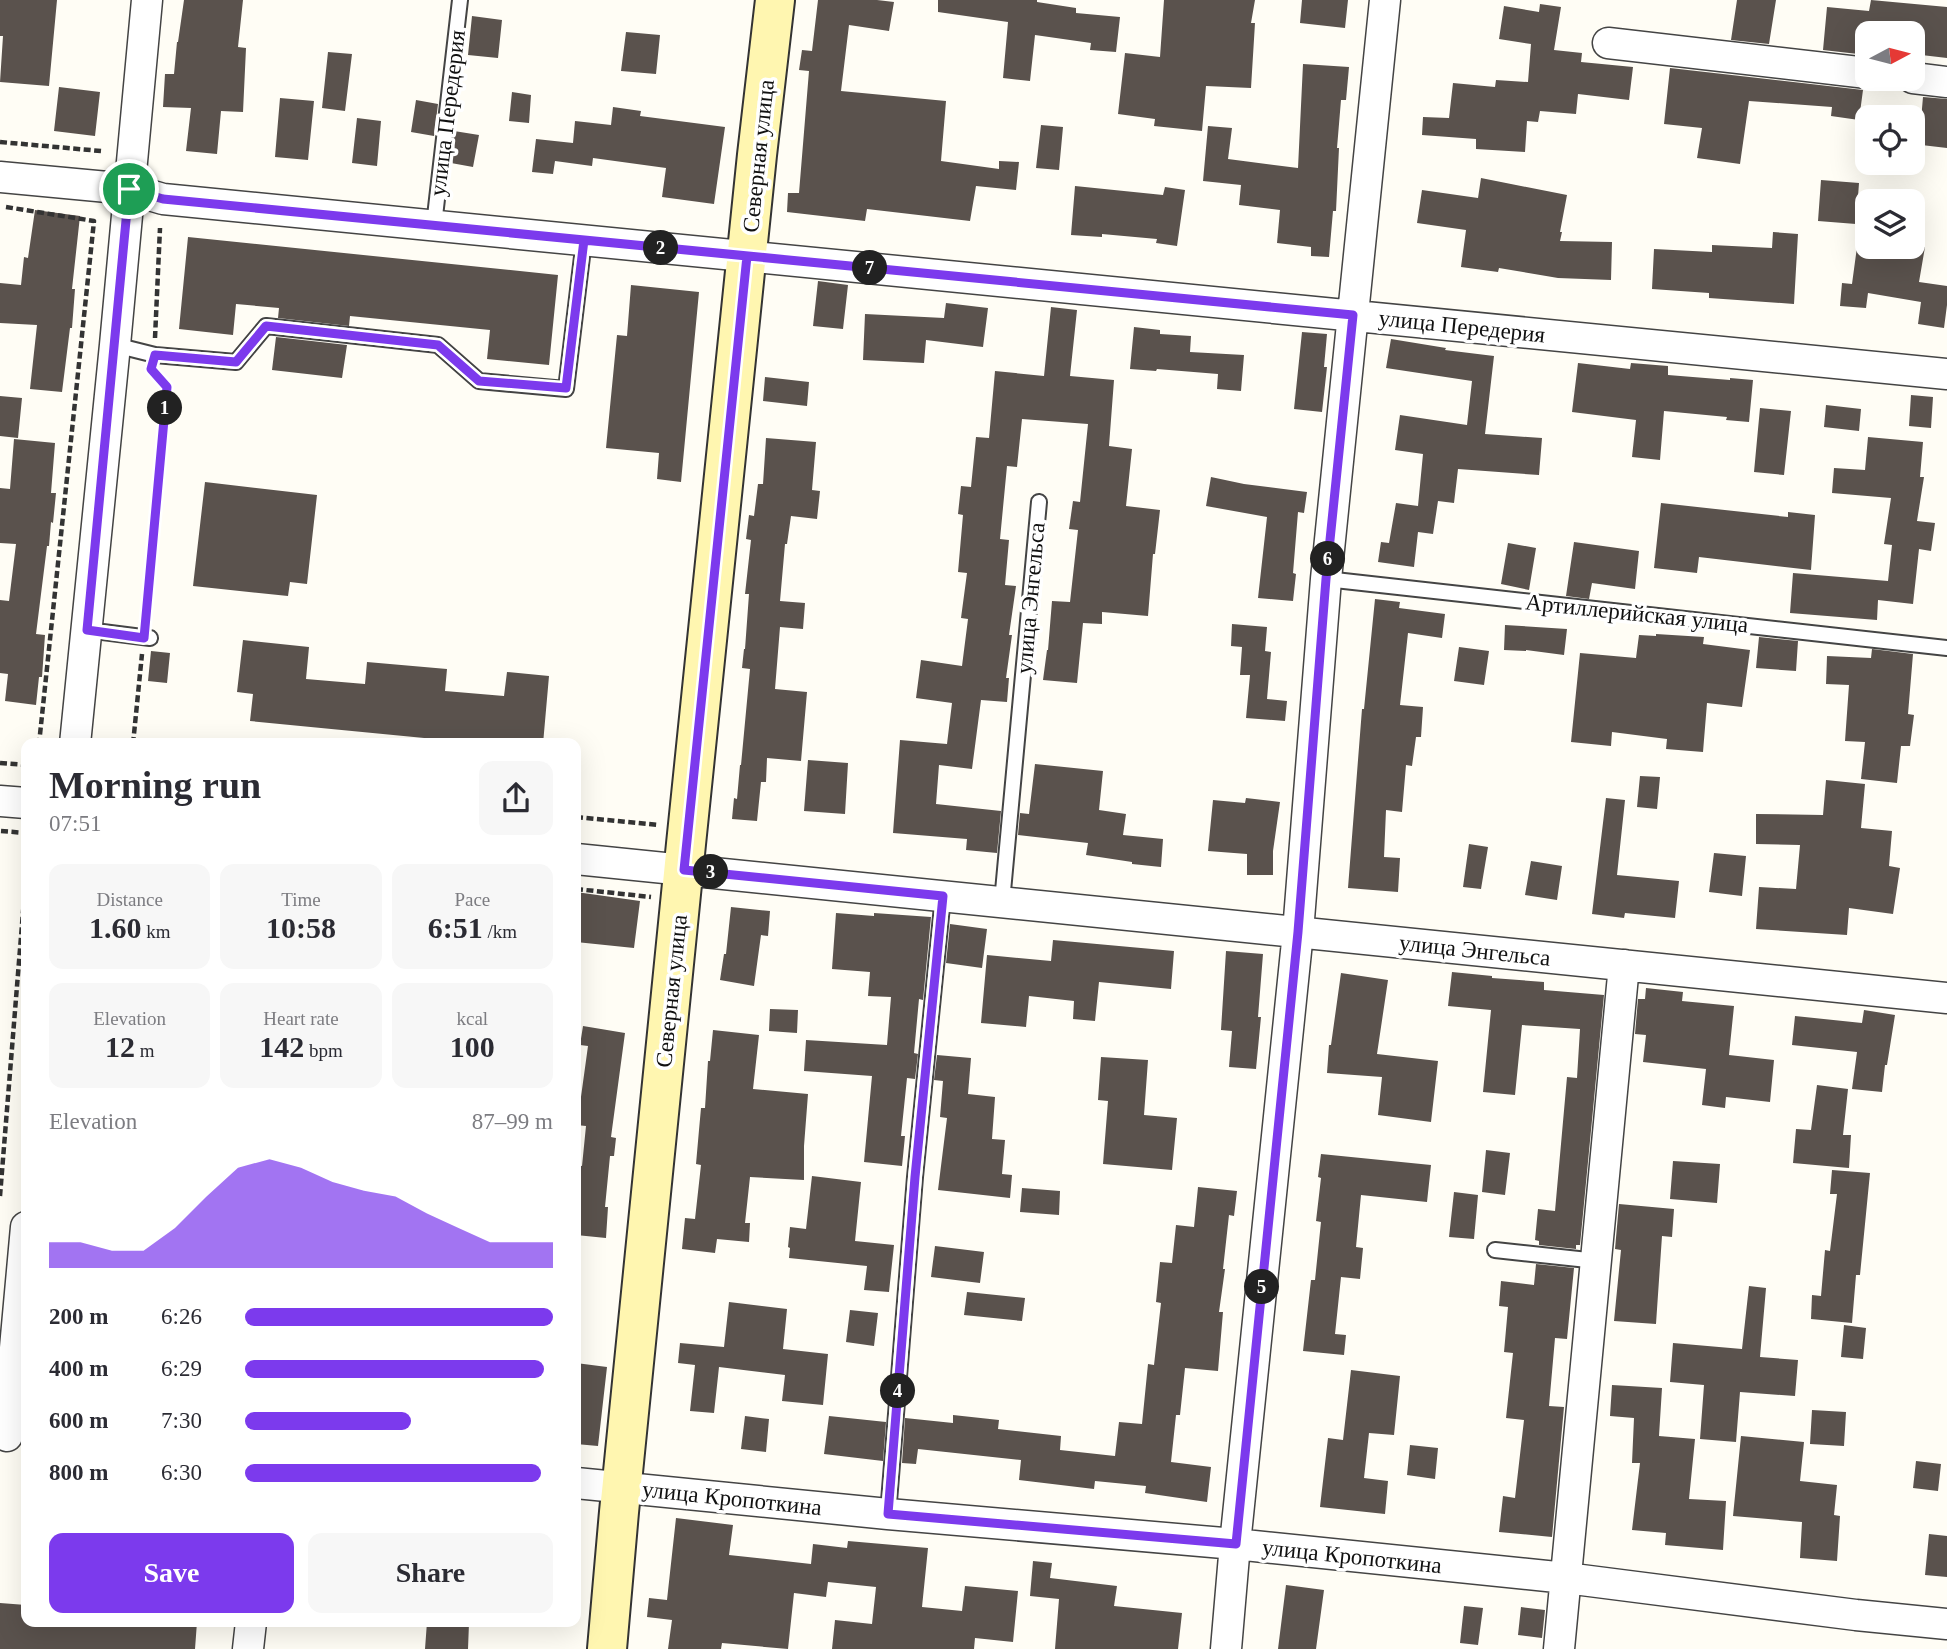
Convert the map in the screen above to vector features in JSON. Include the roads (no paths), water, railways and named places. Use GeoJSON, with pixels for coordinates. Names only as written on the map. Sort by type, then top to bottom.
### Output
{"type":"FeatureCollection","features":[{"type":"Feature","properties":{"kind":"main road","name":"Северная улица"},"geometry":{"type":"LineString","coordinates":[[607,1649],[684,870],[775,0]]}},
{"type":"Feature","properties":{"kind":"street"},"geometry":{"type":"LineString","coordinates":[[76,738],[147,0]]}},
{"type":"Feature","properties":{"kind":"street"},"geometry":{"type":"LineString","coordinates":[[1226,1649],[1298,932],[1326,579],[1385,0]]}},
{"type":"Feature","properties":{"kind":"street"},"geometry":{"type":"LineString","coordinates":[[1608,43],[1855,72]]}},
{"type":"Feature","properties":{"kind":"street"},"geometry":{"type":"LineString","coordinates":[[1925,79],[1947,82]]}},
{"type":"Feature","properties":{"kind":"street","name":"улица Передерия"},"geometry":{"type":"LineString","coordinates":[[0,177],[129,189],[163,199],[1947,374]]}},
{"type":"Feature","properties":{"kind":"street"},"geometry":{"type":"LineString","coordinates":[[0,801],[21,803]]}},
{"type":"Feature","properties":{"kind":"street","name":"улица Энгельса"},"geometry":{"type":"LineString","coordinates":[[581,860],[1947,998]]}},
{"type":"Feature","properties":{"kind":"street"},"geometry":{"type":"LineString","coordinates":[[1559,1649],[1624,965]]}},
{"type":"Feature","properties":{"kind":"street"},"geometry":{"type":"LineString","coordinates":[[11,1436],[21,1297]]}},
{"type":"Feature","properties":{"kind":"street","name":"улица Кропоткина"},"geometry":{"type":"LineString","coordinates":[[581,1484],[888,1514],[1236,1544],[1566,1578],[1947,1624]]}},
{"type":"Feature","properties":{"kind":"street"},"geometry":{"type":"LineString","coordinates":[[248,1649],[250,1627]]}},
{"type":"Feature","properties":{"kind":"lane","name":"улица Передерия"},"geometry":{"type":"LineString","coordinates":[[434,225],[460,0]]}},
{"type":"Feature","properties":{"kind":"lane"},"geometry":{"type":"LineString","coordinates":[[115,345],[155,355],[236,362],[266,326],[438,345],[479,381],[566,388],[584,240]]}},
{"type":"Feature","properties":{"kind":"lane","name":"улица Энгельса"},"geometry":{"type":"LineString","coordinates":[[1002,902],[1039,502]]}},
{"type":"Feature","properties":{"kind":"lane","name":"Артиллерийская улица"},"geometry":{"type":"LineString","coordinates":[[1326,579],[1947,648]]}},
{"type":"Feature","properties":{"kind":"lane"},"geometry":{"type":"LineString","coordinates":[[87,630],[147,638]]}},
{"type":"Feature","properties":{"kind":"lane"},"geometry":{"type":"LineString","coordinates":[[888,1514],[915,1177],[943,896]]}},
{"type":"Feature","properties":{"kind":"lane"},"geometry":{"type":"LineString","coordinates":[[1494,1250],[1597,1261]]}}]}
